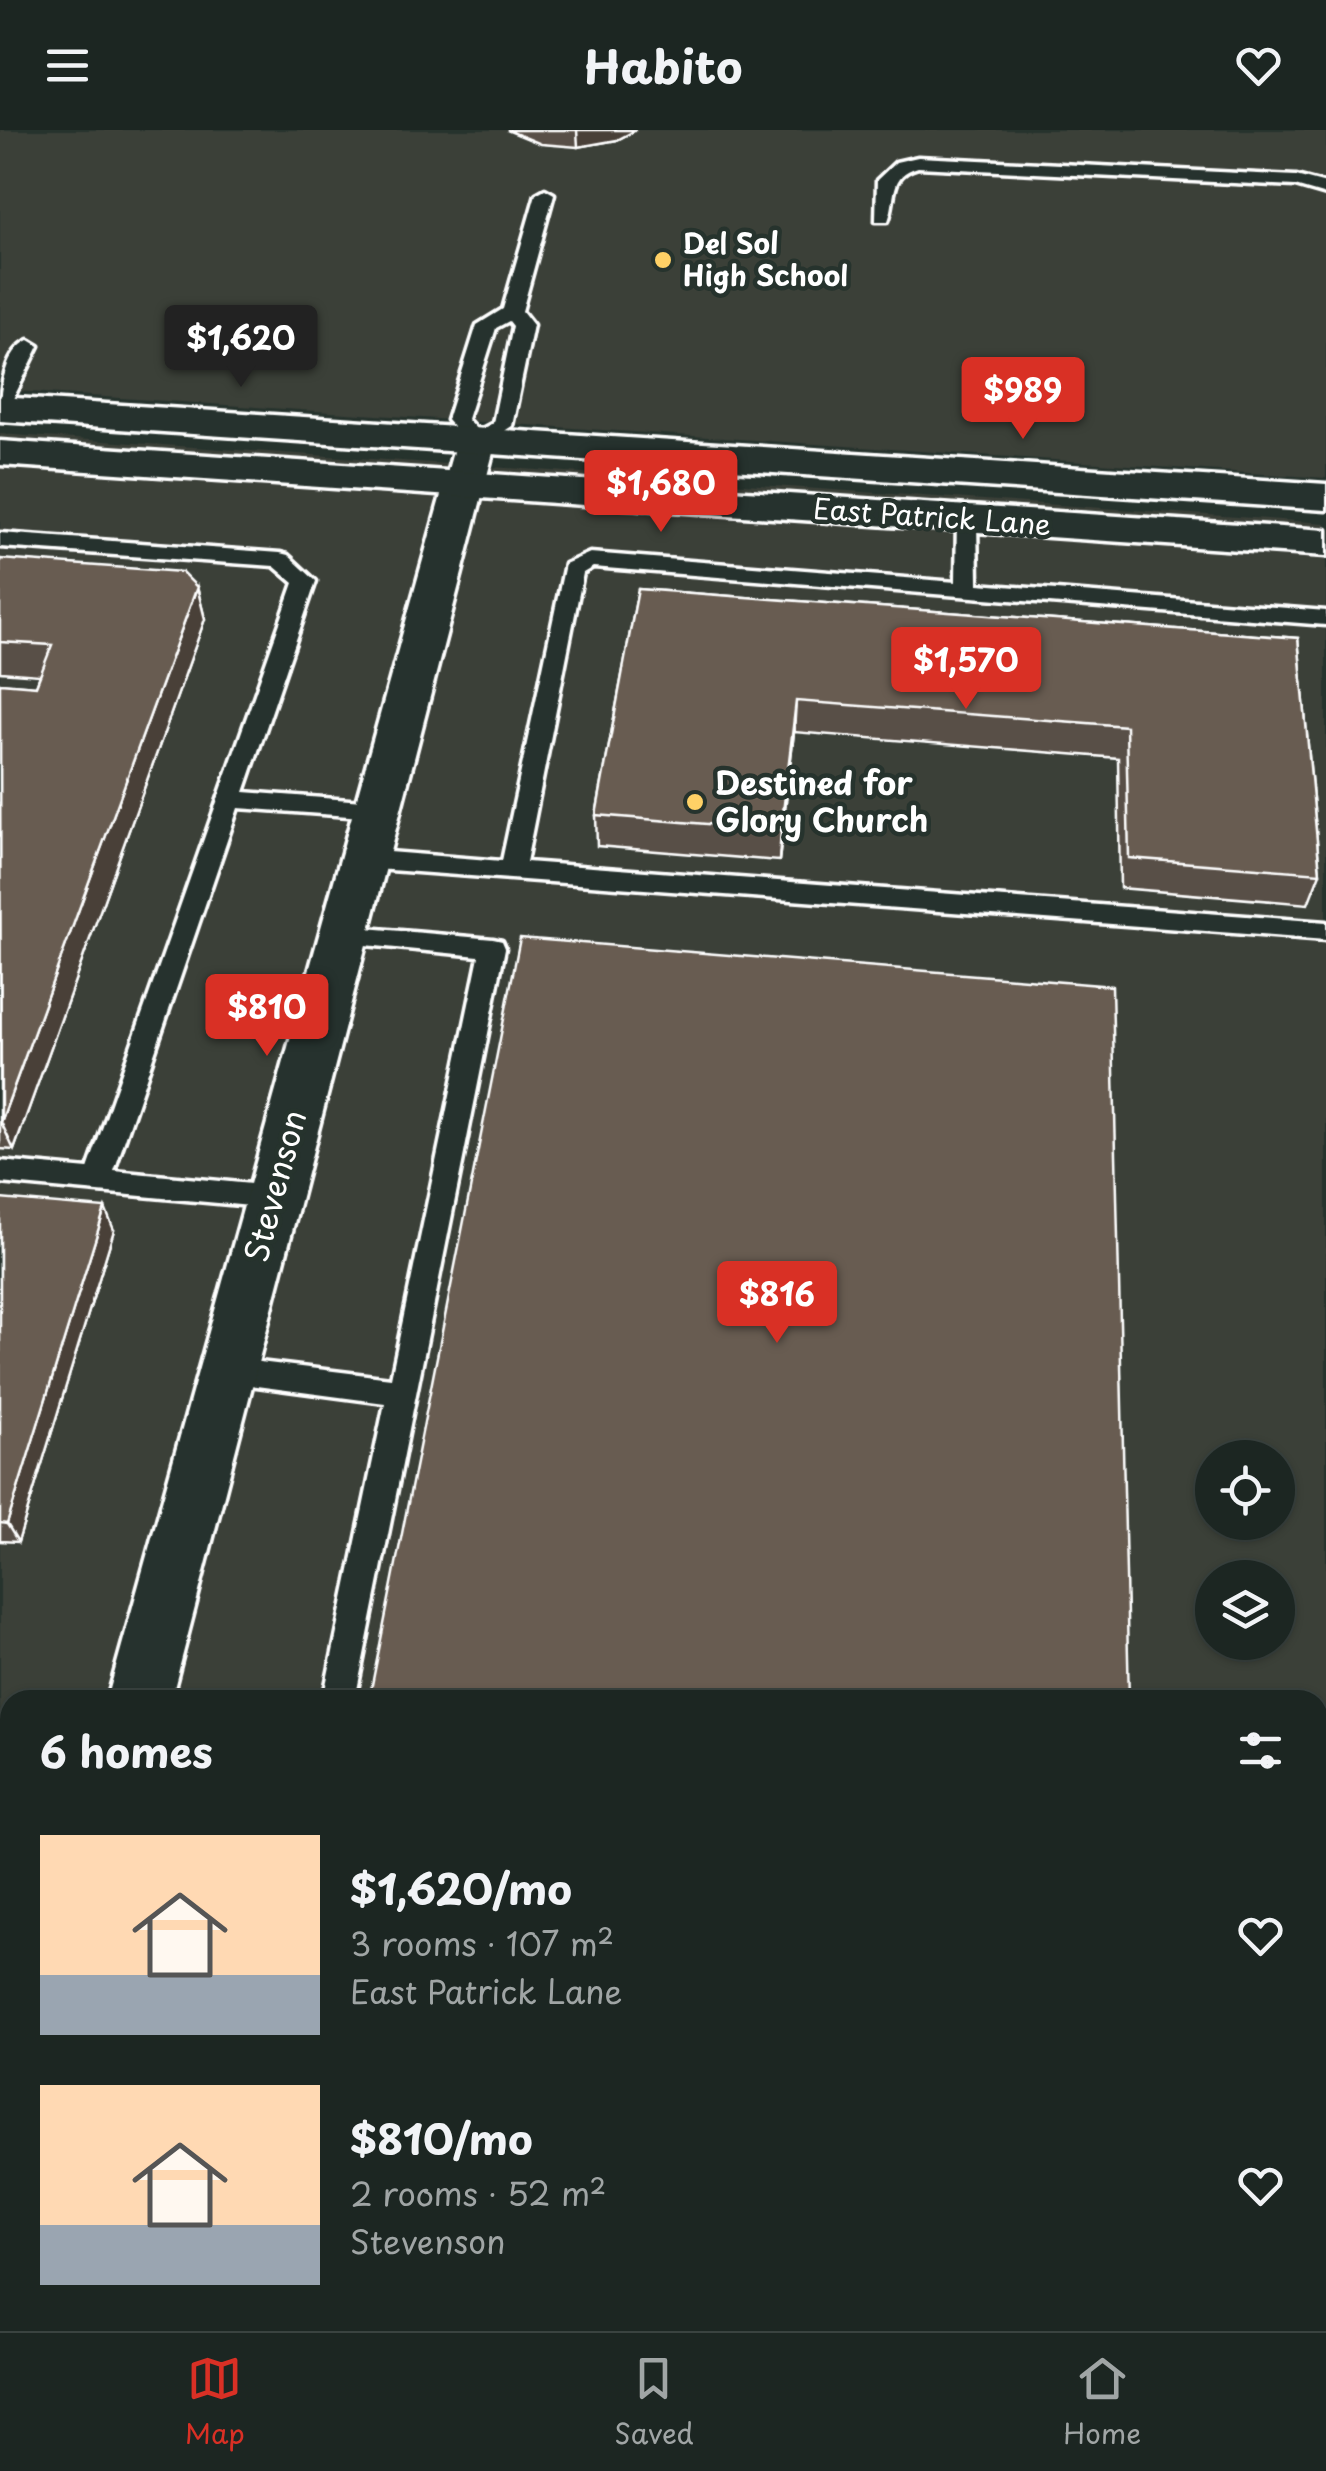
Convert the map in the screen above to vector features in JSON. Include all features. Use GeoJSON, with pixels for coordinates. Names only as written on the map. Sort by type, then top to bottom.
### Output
{"type":"FeatureCollection","features":[{"type":"Feature","properties":{"kind":"main road","name":"East Patrick Lane"},"geometry":{"type":"LineString","coordinates":[[0,407],[967,519],[1326,543]]}},
{"type":"Feature","properties":{"kind":"main road","name":"East Patrick Lane"},"geometry":{"type":"LineString","coordinates":[[0,453],[470,463],[1326,498]]}},
{"type":"Feature","properties":{"kind":"main road","name":"Stevenson"},"geometry":{"type":"LineString","coordinates":[[142,1690],[470,463]]}},
{"type":"Feature","properties":{"kind":"lane"},"geometry":{"type":"LineString","coordinates":[[882,217],[886,180],[902,166],[918,162],[1296,181],[1326,190]]}},
{"type":"Feature","properties":{"kind":"lane"},"geometry":{"type":"LineString","coordinates":[[470,463],[457,420],[487,324],[512,312],[545,194]]}},
{"type":"Feature","properties":{"kind":"lane"},"geometry":{"type":"LineString","coordinates":[[470,463],[502,426],[523,324],[512,312]]}},
{"type":"Feature","properties":{"kind":"lane"},"geometry":{"type":"LineString","coordinates":[[0,407],[29,346]]}},
{"type":"Feature","properties":{"kind":"lane"},"geometry":{"type":"LineString","coordinates":[[967,519],[967,590]]}},
{"type":"Feature","properties":{"kind":"lane"},"geometry":{"type":"LineString","coordinates":[[0,540],[280,560],[305,581],[97,1181]]}},
{"type":"Feature","properties":{"kind":"lane"},"geometry":{"type":"LineString","coordinates":[[512,870],[573,569],[590,560],[1326,618]]}},
{"type":"Feature","properties":{"kind":"lane"},"geometry":{"type":"LineString","coordinates":[[230,799],[376,810]]}},
{"type":"Feature","properties":{"kind":"lane"},"geometry":{"type":"LineString","coordinates":[[363,859],[1326,931]]}},
{"type":"Feature","properties":{"kind":"lane"},"geometry":{"type":"LineString","coordinates":[[341,1690],[493,948],[343,935]]}},
{"type":"Feature","properties":{"kind":"lane"},"geometry":{"type":"LineString","coordinates":[[0,1172],[273,1197]]}},
{"type":"Feature","properties":{"kind":"lane"},"geometry":{"type":"LineString","coordinates":[[227,1370],[401,1392]]}},
{"type":"Feature","properties":{"kind":"shaded area","name":"Del Sol High School"},"geometry":{"type":"Polygon","coordinates":[[[0,130],[1326,130],[1326,478],[0,390],[0,130]]]}},
{"type":"Feature","properties":{"kind":"shaded area"},"geometry":{"type":"Polygon","coordinates":[[[0,434],[1326,523],[1326,1690],[0,1690],[0,434]]]}},
{"type":"Feature","properties":{"kind":"building"},"geometry":{"type":"Polygon","coordinates":[[[0,559],[182,572],[197,587],[1,1122],[0,683],[36,686],[52,645],[0,642],[0,559]]]}},
{"type":"Feature","properties":{"kind":"building","name":"Destined for Glory Church"},"geometry":{"type":"Polygon","coordinates":[[[638,589],[1298,638],[1320,873],[1129,858],[1126,726],[796,701],[781,830],[596,815],[638,589]]]}},
{"type":"Feature","properties":{"kind":"building"},"geometry":{"type":"Polygon","coordinates":[[[520,938],[1112,986],[1129,1690],[371,1690],[520,938]]]}},
{"type":"Feature","properties":{"kind":"building"},"geometry":{"type":"Polygon","coordinates":[[[0,1199],[105,1208],[7,1524],[0,1523],[0,1199]]]}},
{"type":"Feature","properties":{"kind":"place","name":"Del Sol High School"},"geometry":{"type":"Point","coordinates":[663,260]}},
{"type":"Feature","properties":{"kind":"place","name":"Destined for Glory Church"},"geometry":{"type":"Point","coordinates":[695,802]}}]}
